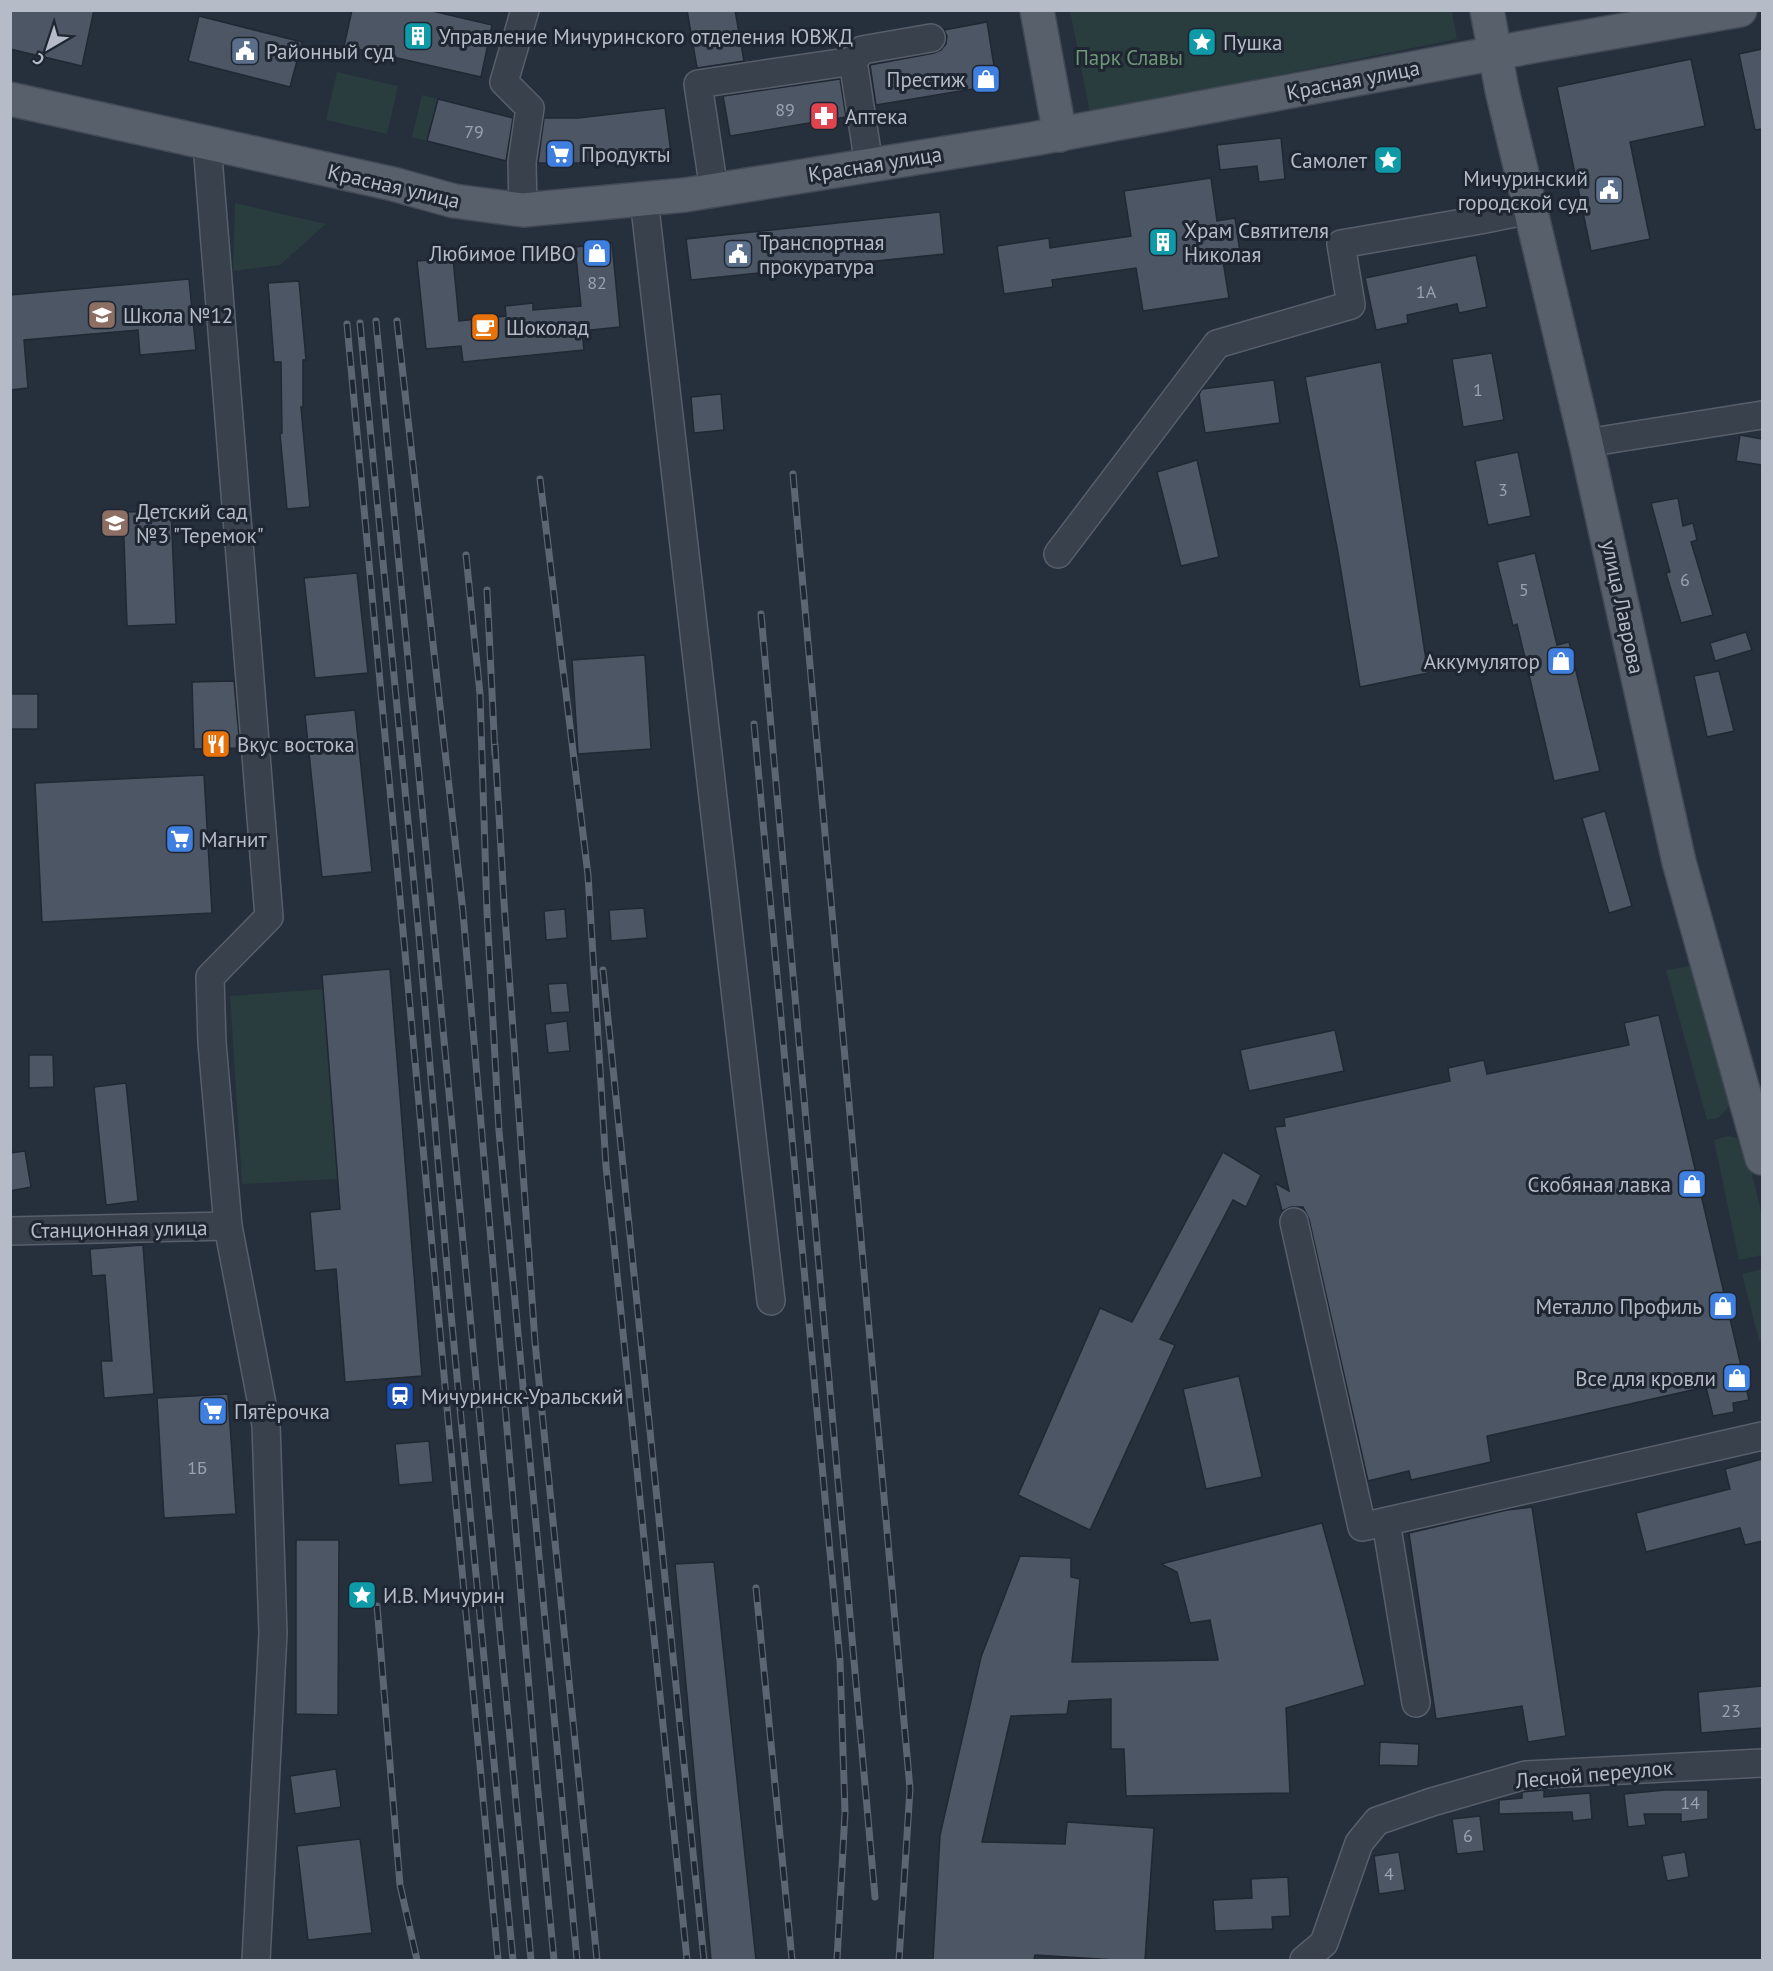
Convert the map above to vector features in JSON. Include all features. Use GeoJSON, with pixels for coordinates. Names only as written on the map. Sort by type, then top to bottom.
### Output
{"type":"FeatureCollection","features":[{"type":"Feature","properties":{"kind":"main road"},"geometry":{"type":"LineString","coordinates":[[1037,10],[1060,135]]}},
{"type":"Feature","properties":{"kind":"main road","name":"улица Лаврова"},"geometry":{"type":"LineString","coordinates":[[1487,10],[1529,210],[1586,443],[1679,862],[1762,1151]]}},
{"type":"Feature","properties":{"kind":"main road","name":"Красная улица"},"geometry":{"type":"LineString","coordinates":[[10,99],[393,184],[454,201],[523,210],[714,190],[1060,135],[1496,53],[1740,10]]}},
{"type":"Feature","properties":{"kind":"street"},"geometry":{"type":"LineString","coordinates":[[523,210],[522,162],[530,108],[504,82],[525,10]]}},
{"type":"Feature","properties":{"kind":"street"},"geometry":{"type":"LineString","coordinates":[[714,190],[698,84],[853,61],[862,50],[931,38]]}},
{"type":"Feature","properties":{"kind":"street"},"geometry":{"type":"LineString","coordinates":[[853,61],[869,165]]}},
{"type":"Feature","properties":{"kind":"street"},"geometry":{"type":"LineString","coordinates":[[207,144],[269,917],[210,976],[212,1043],[228,1226],[266,1425],[273,1633],[256,1960]]}},
{"type":"Feature","properties":{"kind":"street"},"geometry":{"type":"LineString","coordinates":[[644,199],[771,1301]]}},
{"type":"Feature","properties":{"kind":"street"},"geometry":{"type":"LineString","coordinates":[[1058,554],[1217,344],[1351,305],[1341,244],[1529,210]]}},
{"type":"Feature","properties":{"kind":"street"},"geometry":{"type":"LineString","coordinates":[[1586,443],[1762,415]]}},
{"type":"Feature","properties":{"kind":"street"},"geometry":{"type":"LineString","coordinates":[[1294,1222],[1362,1527],[1762,1436]]}},
{"type":"Feature","properties":{"kind":"street","name":"Станционная улица"},"geometry":{"type":"LineString","coordinates":[[10,1231],[228,1226]]}},
{"type":"Feature","properties":{"kind":"street"},"geometry":{"type":"LineString","coordinates":[[1386,1522],[1416,1703]]}},
{"type":"Feature","properties":{"kind":"street","name":"Лесной переулок"},"geometry":{"type":"LineString","coordinates":[[1304,1960],[1324,1943],[1359,1843],[1377,1821],[1432,1802],[1526,1775],[1762,1763]]}},
{"type":"Feature","properties":{"kind":"green space","name":"Парк Славы"},"geometry":{"type":"Polygon","coordinates":[[[1070,11],[1452,11],[1457,39],[1090,113],[1070,11]]]}},
{"type":"Feature","properties":{"kind":"green space"},"geometry":{"type":"Polygon","coordinates":[[[337,72],[398,86],[387,134],[326,120],[337,72]]]}},
{"type":"Feature","properties":{"kind":"green space"},"geometry":{"type":"Polygon","coordinates":[[[422,95],[438,99],[427,141],[412,137],[422,95]]]}},
{"type":"Feature","properties":{"kind":"green space"},"geometry":{"type":"Polygon","coordinates":[[[235,203],[326,224],[280,265],[233,271],[235,203]]]}},
{"type":"Feature","properties":{"kind":"green space"},"geometry":{"type":"Polygon","coordinates":[[[1691,966],[1732,1103],[1718,1118],[1707,1120],[1666,970],[1691,966]]]}},
{"type":"Feature","properties":{"kind":"green space"},"geometry":{"type":"Polygon","coordinates":[[[323,989],[338,1179],[242,1184],[230,996],[323,989]]]}},
{"type":"Feature","properties":{"kind":"green space"},"geometry":{"type":"Polygon","coordinates":[[[1728,1136],[1744,1140],[1762,1216],[1762,1255],[1739,1260],[1714,1140],[1728,1136]]]}},
{"type":"Feature","properties":{"kind":"green space"},"geometry":{"type":"Polygon","coordinates":[[[1762,1269],[1762,1339],[1759,1340],[1742,1274],[1762,1269]]]}},
{"type":"Feature","properties":{"kind":"building"},"geometry":{"type":"Polygon","coordinates":[[[10,10],[94,10],[82,66],[10,49],[10,10]]]}},
{"type":"Feature","properties":{"kind":"building","name":"Управление Мичуринского отделения ЮВЖД"},"geometry":{"type":"Polygon","coordinates":[[[352,10],[428,10],[492,25],[481,77],[344,46],[352,10]]]}},
{"type":"Feature","properties":{"kind":"building"},"geometry":{"type":"Polygon","coordinates":[[[687,10],[735,10],[744,61],[697,68],[687,10]]]}},
{"type":"Feature","properties":{"kind":"building","name":"Районный суд"},"geometry":{"type":"Polygon","coordinates":[[[199,16],[302,42],[290,87],[188,61],[199,16]]]}},
{"type":"Feature","properties":{"kind":"building"},"geometry":{"type":"Polygon","coordinates":[[[987,22],[997,85],[876,105],[870,65],[934,53],[946,44],[947,36],[944,30],[987,22]]]}},
{"type":"Feature","properties":{"kind":"building"},"geometry":{"type":"Polygon","coordinates":[[[1762,49],[1762,129],[1755,130],[1739,54],[1762,49]]]}},
{"type":"Feature","properties":{"kind":"building","name":"Мичуринский городской суд"},"geometry":{"type":"Polygon","coordinates":[[[1691,59],[1705,126],[1630,142],[1650,239],[1591,251],[1557,87],[1691,59]]]}},
{"type":"Feature","properties":{"kind":"building"},"geometry":{"type":"Polygon","coordinates":[[[840,79],[846,117],[730,136],[723,96],[840,79]]]}},
{"type":"Feature","properties":{"kind":"building"},"geometry":{"type":"Polygon","coordinates":[[[438,99],[513,118],[506,161],[427,141],[438,99]]]}},
{"type":"Feature","properties":{"kind":"building"},"geometry":{"type":"Polygon","coordinates":[[[665,108],[671,153],[583,163],[538,163],[544,118],[578,118],[665,108]]]}},
{"type":"Feature","properties":{"kind":"building"},"geometry":{"type":"Polygon","coordinates":[[[1281,138],[1285,179],[1259,182],[1257,166],[1220,170],[1217,145],[1281,138]]]}},
{"type":"Feature","properties":{"kind":"building","name":"Храм Святителя Николая"},"geometry":{"type":"Polygon","coordinates":[[[1211,178],[1217,221],[1235,218],[1240,252],[1222,255],[1229,298],[1143,311],[1136,268],[1052,280],[1053,287],[1004,294],[997,246],[1049,238],[1050,248],[1131,236],[1124,191],[1211,178]]]}},
{"type":"Feature","properties":{"kind":"building"},"geometry":{"type":"Polygon","coordinates":[[[940,212],[944,254],[691,280],[686,239],[940,212]]]}},
{"type":"Feature","properties":{"kind":"building"},"geometry":{"type":"Polygon","coordinates":[[[612,243],[620,327],[582,331],[584,350],[463,362],[461,346],[426,349],[417,261],[453,258],[459,321],[506,316],[505,306],[533,303],[533,310],[581,306],[575,247],[612,243]]]}},
{"type":"Feature","properties":{"kind":"building"},"geometry":{"type":"Polygon","coordinates":[[[1476,255],[1487,307],[1459,313],[1457,304],[1407,315],[1408,323],[1376,330],[1365,278],[1476,255]]]}},
{"type":"Feature","properties":{"kind":"building"},"geometry":{"type":"Polygon","coordinates":[[[189,279],[196,350],[140,355],[138,330],[24,340],[28,388],[10,390],[10,295],[189,279]]]}},
{"type":"Feature","properties":{"kind":"building"},"geometry":{"type":"Polygon","coordinates":[[[299,281],[306,360],[303,360],[303,407],[301,407],[310,507],[287,509],[280,434],[282,433],[281,362],[274,362],[268,283],[299,281]]]}},
{"type":"Feature","properties":{"kind":"building"},"geometry":{"type":"Polygon","coordinates":[[[1492,353],[1504,420],[1463,427],[1452,359],[1492,353]]]}},
{"type":"Feature","properties":{"kind":"building"},"geometry":{"type":"Polygon","coordinates":[[[1381,362],[1428,673],[1360,687],[1305,377],[1381,362]]]}},
{"type":"Feature","properties":{"kind":"building"},"geometry":{"type":"Polygon","coordinates":[[[1274,380],[1280,423],[1205,433],[1199,394],[1202,389],[1274,380]]]}},
{"type":"Feature","properties":{"kind":"building"},"geometry":{"type":"Polygon","coordinates":[[[721,394],[724,430],[694,433],[691,397],[721,394]]]}},
{"type":"Feature","properties":{"kind":"building"},"geometry":{"type":"Polygon","coordinates":[[[1740,435],[1762,439],[1762,465],[1736,461],[1740,435]]]}},
{"type":"Feature","properties":{"kind":"building"},"geometry":{"type":"Polygon","coordinates":[[[1518,452],[1531,516],[1488,525],[1475,461],[1518,452]]]}},
{"type":"Feature","properties":{"kind":"building"},"geometry":{"type":"Polygon","coordinates":[[[1197,460],[1219,557],[1181,566],[1157,472],[1197,460]]]}},
{"type":"Feature","properties":{"kind":"building"},"geometry":{"type":"Polygon","coordinates":[[[1678,498],[1683,526],[1693,523],[1697,540],[1691,542],[1713,615],[1681,623],[1666,573],[1670,572],[1651,503],[1678,498]]]}},
{"type":"Feature","properties":{"kind":"building"},"geometry":{"type":"Polygon","coordinates":[[[171,511],[176,624],[127,626],[123,512],[171,511]]]}},
{"type":"Feature","properties":{"kind":"building"},"geometry":{"type":"Polygon","coordinates":[[[1535,553],[1557,645],[1569,642],[1600,771],[1554,781],[1517,624],[1513,626],[1497,562],[1535,553]]]}},
{"type":"Feature","properties":{"kind":"building"},"geometry":{"type":"Polygon","coordinates":[[[357,573],[368,673],[315,678],[304,578],[357,573]]]}},
{"type":"Feature","properties":{"kind":"building"},"geometry":{"type":"Polygon","coordinates":[[[1746,632],[1752,650],[1715,661],[1710,643],[1746,632]]]}},
{"type":"Feature","properties":{"kind":"building"},"geometry":{"type":"Polygon","coordinates":[[[645,655],[651,749],[578,754],[572,660],[645,655]]]}},
{"type":"Feature","properties":{"kind":"building"},"geometry":{"type":"Polygon","coordinates":[[[1719,671],[1734,731],[1707,737],[1694,676],[1719,671]]]}},
{"type":"Feature","properties":{"kind":"building"},"geometry":{"type":"Polygon","coordinates":[[[234,681],[240,748],[194,749],[192,682],[234,681]]]}},
{"type":"Feature","properties":{"kind":"building"},"geometry":{"type":"Polygon","coordinates":[[[10,694],[38,694],[38,729],[10,729],[10,694]]]}},
{"type":"Feature","properties":{"kind":"building"},"geometry":{"type":"Polygon","coordinates":[[[355,710],[372,872],[322,877],[305,715],[355,710]]]}},
{"type":"Feature","properties":{"kind":"building"},"geometry":{"type":"Polygon","coordinates":[[[204,775],[212,913],[42,922],[35,783],[204,775]]]}},
{"type":"Feature","properties":{"kind":"building"},"geometry":{"type":"Polygon","coordinates":[[[1605,811],[1632,906],[1609,913],[1582,818],[1605,811]]]}},
{"type":"Feature","properties":{"kind":"building"},"geometry":{"type":"Polygon","coordinates":[[[644,908],[647,938],[611,941],[609,910],[644,908]]]}},
{"type":"Feature","properties":{"kind":"building"},"geometry":{"type":"Polygon","coordinates":[[[565,909],[567,938],[546,940],[544,911],[565,909]]]}},
{"type":"Feature","properties":{"kind":"building","name":"Мичуринск-Уральский"},"geometry":{"type":"Polygon","coordinates":[[[390,969],[422,1376],[345,1382],[336,1269],[315,1271],[310,1212],[340,1209],[322,975],[390,969]]]}},
{"type":"Feature","properties":{"kind":"building"},"geometry":{"type":"Polygon","coordinates":[[[567,983],[570,1012],[551,1013],[548,984],[567,983]]]}},
{"type":"Feature","properties":{"kind":"building"},"geometry":{"type":"Polygon","coordinates":[[[1659,1015],[1749,1400],[1733,1403],[1734,1412],[1713,1416],[1706,1387],[1487,1436],[1491,1462],[1411,1480],[1409,1471],[1368,1481],[1309,1219],[1303,1207],[1291,1207],[1282,1211],[1275,1183],[1289,1191],[1275,1127],[1285,1126],[1284,1118],[1450,1081],[1448,1068],[1484,1060],[1487,1074],[1629,1045],[1624,1023],[1659,1015]]]}},
{"type":"Feature","properties":{"kind":"building"},"geometry":{"type":"Polygon","coordinates":[[[567,1021],[570,1051],[548,1053],[545,1024],[567,1021]]]}},
{"type":"Feature","properties":{"kind":"building"},"geometry":{"type":"Polygon","coordinates":[[[1335,1030],[1344,1071],[1249,1091],[1240,1050],[1335,1030]]]}},
{"type":"Feature","properties":{"kind":"building"},"geometry":{"type":"Polygon","coordinates":[[[29,1055],[53,1055],[54,1087],[29,1088],[29,1055]]]}},
{"type":"Feature","properties":{"kind":"building"},"geometry":{"type":"Polygon","coordinates":[[[126,1083],[138,1201],[106,1205],[94,1087],[126,1083]]]}},
{"type":"Feature","properties":{"kind":"building"},"geometry":{"type":"Polygon","coordinates":[[[25,1151],[31,1187],[10,1191],[10,1153],[25,1151]]]}},
{"type":"Feature","properties":{"kind":"building"},"geometry":{"type":"Polygon","coordinates":[[[1223,1152],[1261,1175],[1246,1207],[1233,1200],[1160,1339],[1175,1345],[1090,1530],[1018,1495],[1100,1308],[1132,1322],[1223,1152]]]}},
{"type":"Feature","properties":{"kind":"building"},"geometry":{"type":"Polygon","coordinates":[[[143,1245],[154,1394],[104,1398],[101,1361],[112,1361],[105,1275],[92,1276],[90,1249],[143,1245]]]}},
{"type":"Feature","properties":{"kind":"building"},"geometry":{"type":"Polygon","coordinates":[[[1239,1376],[1262,1477],[1206,1489],[1183,1389],[1239,1376]]]}},
{"type":"Feature","properties":{"kind":"building"},"geometry":{"type":"Polygon","coordinates":[[[228,1394],[236,1514],[164,1518],[157,1398],[228,1394]]]}},
{"type":"Feature","properties":{"kind":"building"},"geometry":{"type":"Polygon","coordinates":[[[429,1441],[433,1482],[399,1485],[395,1444],[429,1441]]]}},
{"type":"Feature","properties":{"kind":"building"},"geometry":{"type":"Polygon","coordinates":[[[1762,1459],[1762,1541],[1745,1545],[1740,1528],[1646,1552],[1636,1513],[1730,1489],[1725,1469],[1762,1459]]]}},
{"type":"Feature","properties":{"kind":"building"},"geometry":{"type":"Polygon","coordinates":[[[1532,1507],[1566,1736],[1528,1742],[1522,1706],[1436,1719],[1409,1533],[1507,1510],[1532,1507]]]}},
{"type":"Feature","properties":{"kind":"building"},"geometry":{"type":"Polygon","coordinates":[[[1322,1523],[1365,1685],[1286,1708],[1290,1793],[1126,1796],[1124,1749],[1111,1749],[1111,1699],[1069,1701],[1067,1714],[1011,1716],[982,1842],[1065,1844],[1067,1822],[1154,1828],[1145,1960],[1035,1955],[1034,1960],[933,1960],[940,1835],[981,1657],[1020,1556],[1071,1558],[1071,1577],[1080,1579],[1072,1662],[1218,1660],[1210,1620],[1190,1623],[1177,1572],[1161,1564],[1322,1523]]]}},
{"type":"Feature","properties":{"kind":"building"},"geometry":{"type":"Polygon","coordinates":[[[296,1540],[339,1540],[338,1715],[296,1714],[296,1540]]]}},
{"type":"Feature","properties":{"kind":"building"},"geometry":{"type":"Polygon","coordinates":[[[714,1562],[756,1960],[711,1960],[675,1564],[714,1562]]]}},
{"type":"Feature","properties":{"kind":"building"},"geometry":{"type":"Polygon","coordinates":[[[1762,1686],[1762,1728],[1701,1733],[1698,1692],[1762,1686]]]}},
{"type":"Feature","properties":{"kind":"building"},"geometry":{"type":"Polygon","coordinates":[[[1380,1742],[1419,1744],[1418,1766],[1379,1765],[1380,1742]]]}},
{"type":"Feature","properties":{"kind":"building"},"geometry":{"type":"Polygon","coordinates":[[[336,1769],[341,1807],[295,1814],[290,1776],[336,1769]]]}},
{"type":"Feature","properties":{"kind":"building"},"geometry":{"type":"Polygon","coordinates":[[[1544,1790],[1544,1797],[1590,1793],[1592,1819],[1573,1821],[1572,1812],[1499,1814],[1499,1800],[1522,1798],[1522,1792],[1544,1790]]]}},
{"type":"Feature","properties":{"kind":"building"},"geometry":{"type":"Polygon","coordinates":[[[1665,1790],[1708,1790],[1708,1819],[1681,1822],[1681,1814],[1644,1814],[1646,1825],[1628,1827],[1624,1794],[1665,1790]]]}},
{"type":"Feature","properties":{"kind":"building"},"geometry":{"type":"Polygon","coordinates":[[[1480,1816],[1484,1851],[1457,1854],[1452,1819],[1480,1816]]]}},
{"type":"Feature","properties":{"kind":"building"},"geometry":{"type":"Polygon","coordinates":[[[360,1839],[372,1933],[308,1940],[297,1846],[360,1839]]]}},
{"type":"Feature","properties":{"kind":"building"},"geometry":{"type":"Polygon","coordinates":[[[1399,1852],[1405,1890],[1379,1894],[1374,1856],[1399,1852]]]}},
{"type":"Feature","properties":{"kind":"building"},"geometry":{"type":"Polygon","coordinates":[[[1685,1852],[1689,1877],[1667,1881],[1662,1856],[1685,1852]]]}},
{"type":"Feature","properties":{"kind":"building"},"geometry":{"type":"Polygon","coordinates":[[[1288,1877],[1290,1916],[1272,1917],[1273,1929],[1215,1931],[1213,1900],[1252,1898],[1251,1879],[1288,1877]]]}},
{"type":"Feature","properties":{"kind":"railway"},"geometry":{"type":"LineString","coordinates":[[376,321],[531,1960]]}},
{"type":"Feature","properties":{"kind":"railway"},"geometry":{"type":"LineString","coordinates":[[397,321],[463,912],[554,1960]]}},
{"type":"Feature","properties":{"kind":"railway"},"geometry":{"type":"LineString","coordinates":[[360,323],[513,1960]]}},
{"type":"Feature","properties":{"kind":"railway"},"geometry":{"type":"LineString","coordinates":[[347,324],[498,1960]]}},
{"type":"Feature","properties":{"kind":"railway"},"geometry":{"type":"LineString","coordinates":[[793,474],[910,1789],[899,1960]]}},
{"type":"Feature","properties":{"kind":"railway"},"geometry":{"type":"LineString","coordinates":[[540,479],[588,875],[606,1166],[687,1960]]}},
{"type":"Feature","properties":{"kind":"railway"},"geometry":{"type":"LineString","coordinates":[[466,555],[480,694],[487,912],[499,1131],[577,1960]]}},
{"type":"Feature","properties":{"kind":"railway"},"geometry":{"type":"LineString","coordinates":[[487,590],[495,754]]}},
{"type":"Feature","properties":{"kind":"railway"},"geometry":{"type":"LineString","coordinates":[[761,614],[875,1897]]}},
{"type":"Feature","properties":{"kind":"railway"},"geometry":{"type":"LineString","coordinates":[[754,724],[840,1661],[845,1812],[837,1960]]}},
{"type":"Feature","properties":{"kind":"railway"},"geometry":{"type":"LineString","coordinates":[[495,745],[535,1342],[597,1960]]}},
{"type":"Feature","properties":{"kind":"railway"},"geometry":{"type":"LineString","coordinates":[[603,970],[704,1960]]}},
{"type":"Feature","properties":{"kind":"railway"},"geometry":{"type":"LineString","coordinates":[[756,1588],[792,1960]]}},
{"type":"Feature","properties":{"kind":"railway"},"geometry":{"type":"LineString","coordinates":[[377,1606],[400,1885],[417,1960]]}},
{"type":"Feature","properties":{"kind":"place","name":"Управление Мичуринского отделения ЮВЖД"},"geometry":{"type":"Point","coordinates":[418,36]}},
{"type":"Feature","properties":{"kind":"place","name":"Пушка"},"geometry":{"type":"Point","coordinates":[1202,42]}},
{"type":"Feature","properties":{"kind":"place","name":"Районный суд"},"geometry":{"type":"Point","coordinates":[245,51]}},
{"type":"Feature","properties":{"kind":"place","name":"Престиж"},"geometry":{"type":"Point","coordinates":[986,79]}},
{"type":"Feature","properties":{"kind":"place","name":"Аптека"},"geometry":{"type":"Point","coordinates":[824,116]}},
{"type":"Feature","properties":{"kind":"place","name":"Продукты"},"geometry":{"type":"Point","coordinates":[560,154]}},
{"type":"Feature","properties":{"kind":"place","name":"Самолет"},"geometry":{"type":"Point","coordinates":[1388,160]}},
{"type":"Feature","properties":{"kind":"place","name":"Мичуринский городской суд"},"geometry":{"type":"Point","coordinates":[1609,190]}},
{"type":"Feature","properties":{"kind":"place","name":"Храм Святителя Николая"},"geometry":{"type":"Point","coordinates":[1163,242]}},
{"type":"Feature","properties":{"kind":"place","name":"Любимое ПИВО"},"geometry":{"type":"Point","coordinates":[597,253]}},
{"type":"Feature","properties":{"kind":"place","name":"Транспортная прокуратура"},"geometry":{"type":"Point","coordinates":[738,254]}},
{"type":"Feature","properties":{"kind":"place","name":"Школа №12"},"geometry":{"type":"Point","coordinates":[102,315]}},
{"type":"Feature","properties":{"kind":"place","name":"Шоколад"},"geometry":{"type":"Point","coordinates":[485,327]}},
{"type":"Feature","properties":{"kind":"place","name":"Детский сад №3 \"Теремок\""},"geometry":{"type":"Point","coordinates":[115,523]}},
{"type":"Feature","properties":{"kind":"place","name":"Аккумулятор"},"geometry":{"type":"Point","coordinates":[1561,661]}},
{"type":"Feature","properties":{"kind":"place","name":"Вкус востока"},"geometry":{"type":"Point","coordinates":[216,744]}},
{"type":"Feature","properties":{"kind":"place","name":"Магнит"},"geometry":{"type":"Point","coordinates":[180,839]}},
{"type":"Feature","properties":{"kind":"place","name":"Скобяная лавка"},"geometry":{"type":"Point","coordinates":[1692,1184]}},
{"type":"Feature","properties":{"kind":"place","name":"Металло Профиль"},"geometry":{"type":"Point","coordinates":[1723,1306]}},
{"type":"Feature","properties":{"kind":"place","name":"Все для кровли"},"geometry":{"type":"Point","coordinates":[1737,1378]}},
{"type":"Feature","properties":{"kind":"place","name":"Мичуринск-Уральский"},"geometry":{"type":"Point","coordinates":[400,1396]}},
{"type":"Feature","properties":{"kind":"place","name":"Пятёрочка"},"geometry":{"type":"Point","coordinates":[213,1411]}},
{"type":"Feature","properties":{"kind":"place","name":"И.В. Мичурин"},"geometry":{"type":"Point","coordinates":[362,1595]}}]}
